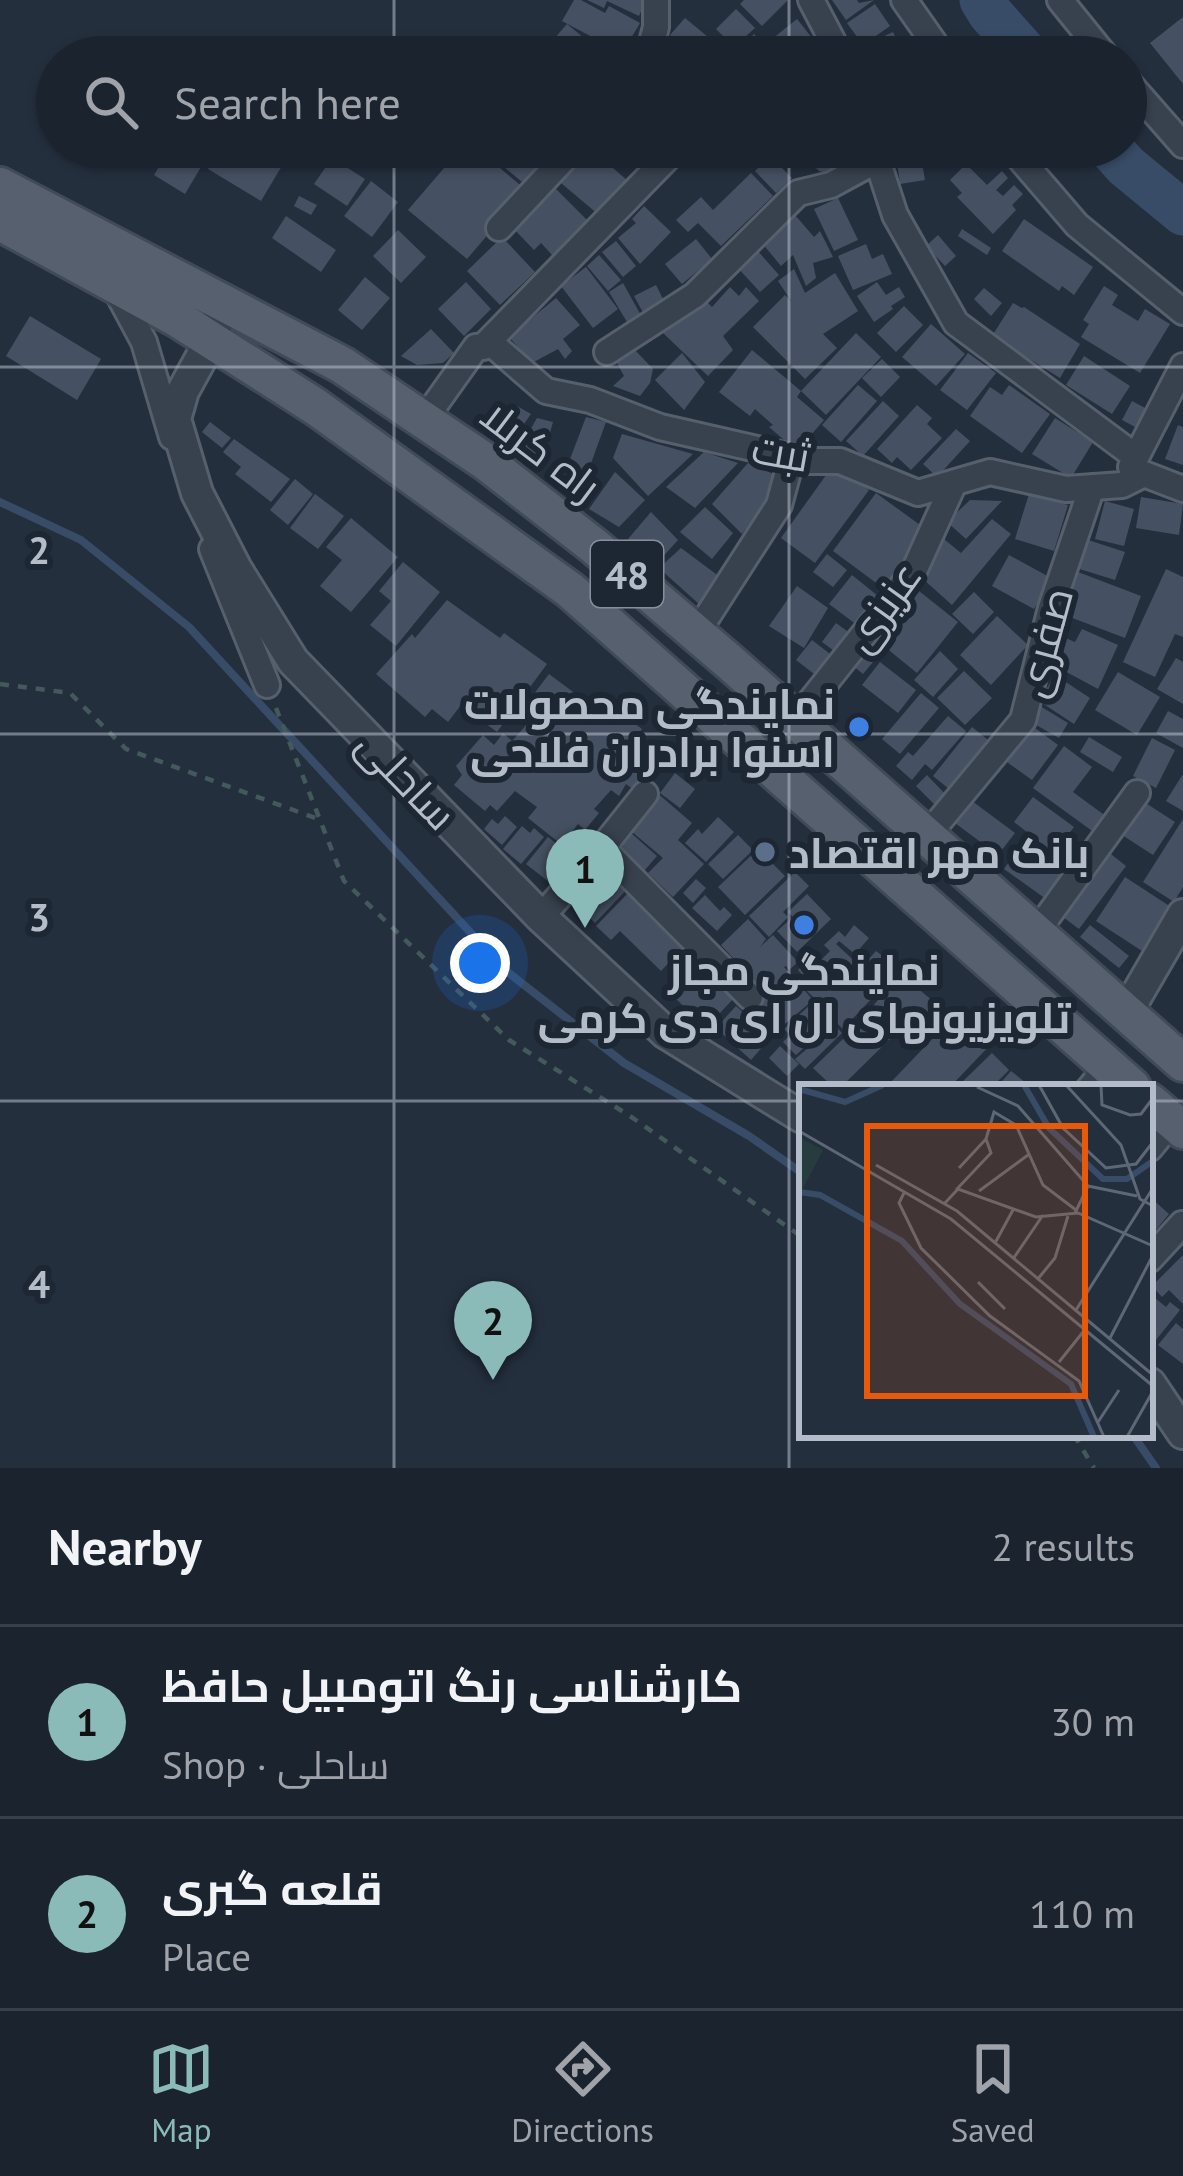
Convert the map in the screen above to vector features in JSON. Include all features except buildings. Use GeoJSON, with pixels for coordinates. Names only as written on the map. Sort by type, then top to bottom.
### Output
{"type":"FeatureCollection","features":[{"type":"Feature","properties":{"kind":"main road","name":"راه کربلا"},"geometry":{"type":"LineString","coordinates":[[0,186],[342,364],[486,462],[696,634],[1183,1064]]}},
{"type":"Feature","properties":{"kind":"main road","name":"48"},"geometry":{"type":"LineString","coordinates":[[0,222],[211,340],[316,407],[570,590],[1093,1075],[1122,1084]]}},
{"type":"Feature","properties":{"kind":"street"},"geometry":{"type":"LineString","coordinates":[[654,36],[656,0]]}},
{"type":"Feature","properties":{"kind":"street"},"geometry":{"type":"LineString","coordinates":[[811,0],[830,36]]}},
{"type":"Feature","properties":{"kind":"street"},"geometry":{"type":"LineString","coordinates":[[904,0],[929,36]]}},
{"type":"Feature","properties":{"kind":"street"},"geometry":{"type":"LineString","coordinates":[[1060,0],[1089,36]]}},
{"type":"Feature","properties":{"kind":"street"},"geometry":{"type":"LineString","coordinates":[[1147,104],[1183,146]]}},
{"type":"Feature","properties":{"kind":"street"},"geometry":{"type":"LineString","coordinates":[[499,228],[555,168]]}},
{"type":"Feature","properties":{"kind":"street"},"geometry":{"type":"LineString","coordinates":[[424,420],[476,347],[483,346],[657,168]]}},
{"type":"Feature","properties":{"kind":"street"},"geometry":{"type":"LineString","coordinates":[[608,352],[695,295],[798,193],[831,185],[855,168]]}},
{"type":"Feature","properties":{"kind":"street"},"geometry":{"type":"LineString","coordinates":[[880,168],[895,215],[956,323],[1136,457]]}},
{"type":"Feature","properties":{"kind":"street"},"geometry":{"type":"LineString","coordinates":[[1028,168],[1076,225],[1183,312]]}},
{"type":"Feature","properties":{"kind":"street"},"geometry":{"type":"LineString","coordinates":[[113,284],[144,341],[185,482],[267,685]]}},
{"type":"Feature","properties":{"kind":"street","name":"ساحلی"},"geometry":{"type":"LineString","coordinates":[[224,303],[211,340],[183,391],[176,419],[196,494],[293,661],[541,917],[666,1033],[799,1115]]}},
{"type":"Feature","properties":{"kind":"street","name":"ثبت"},"geometry":{"type":"LineString","coordinates":[[483,346],[493,345],[546,391],[590,400],[660,427],[792,457],[840,460],[918,493],[990,472],[1066,489],[1123,485],[1144,474],[1183,489]]}},
{"type":"Feature","properties":{"kind":"street"},"geometry":{"type":"LineString","coordinates":[[1123,485],[1183,366]]}},
{"type":"Feature","properties":{"kind":"street"},"geometry":{"type":"LineString","coordinates":[[696,634],[779,505],[792,457]]}},
{"type":"Feature","properties":{"kind":"street","name":"عزیزی"},"geometry":{"type":"LineString","coordinates":[[795,721],[914,571],[954,483]]}},
{"type":"Feature","properties":{"kind":"street","name":"صفری"},"geometry":{"type":"LineString","coordinates":[[926,838],[1023,720],[1051,608],[1092,488]]}},
{"type":"Feature","properties":{"kind":"street"},"geometry":{"type":"LineString","coordinates":[[1035,934],[1137,793]]}},
{"type":"Feature","properties":{"kind":"street"},"geometry":{"type":"LineString","coordinates":[[541,917],[644,794]]}},
{"type":"Feature","properties":{"kind":"street"},"geometry":{"type":"LineString","coordinates":[[602,848],[750,997]]}},
{"type":"Feature","properties":{"kind":"street"},"geometry":{"type":"LineString","coordinates":[[1125,1015],[1183,915]]}},
{"type":"Feature","properties":{"kind":"street"},"geometry":{"type":"LineString","coordinates":[[1153,1256],[1182,1224]]}},
{"type":"Feature","properties":{"kind":"street"},"geometry":{"type":"LineString","coordinates":[[1153,1388],[1183,1433]]}},
{"type":"Feature","properties":{"kind":"path"},"geometry":{"type":"LineString","coordinates":[[0,684],[70,693],[126,749],[320,820]]}},
{"type":"Feature","properties":{"kind":"path"},"geometry":{"type":"LineString","coordinates":[[283,726],[344,881],[422,960],[509,1040],[630,1116],[799,1235]]}},
{"type":"Feature","properties":{"kind":"path"},"geometry":{"type":"LineString","coordinates":[[1076,1438],[1094,1468]]}},
{"type":"Feature","properties":{"kind":"waterway"},"geometry":{"type":"LineString","coordinates":[[982,0],[1010,36]]}},
{"type":"Feature","properties":{"kind":"waterway"},"geometry":{"type":"LineString","coordinates":[[1128,168],[1183,213]]}},
{"type":"Feature","properties":{"kind":"waterway"},"geometry":{"type":"LineString","coordinates":[[0,502],[81,540],[189,627],[505,970],[624,1063],[799,1171]]}},
{"type":"Feature","properties":{"kind":"waterway"},"geometry":{"type":"LineString","coordinates":[[1135,1438],[1156,1468]]}},
{"type":"Feature","properties":{"kind":"place","name":"نمایندگی محصولات اسنوا برادران فلاحی"},"geometry":{"type":"Point","coordinates":[859,727]}},
{"type":"Feature","properties":{"kind":"place","name":"بانک مهر اقتصاد"},"geometry":{"type":"Point","coordinates":[765,852]}},
{"type":"Feature","properties":{"kind":"place","name":"نمایندگی مجاز تلویزیونهای ال ای دی کرمی"},"geometry":{"type":"Point","coordinates":[804,925]}},
{"type":"Feature","properties":{"kind":"place","name":"کارشناسی رنگ اتومبیل حافظ"},"geometry":{"type":"Point","coordinates":[585,928]}},
{"type":"Feature","properties":{"kind":"place","name":"قلعه گبری"},"geometry":{"type":"Point","coordinates":[493,1380]}}]}
